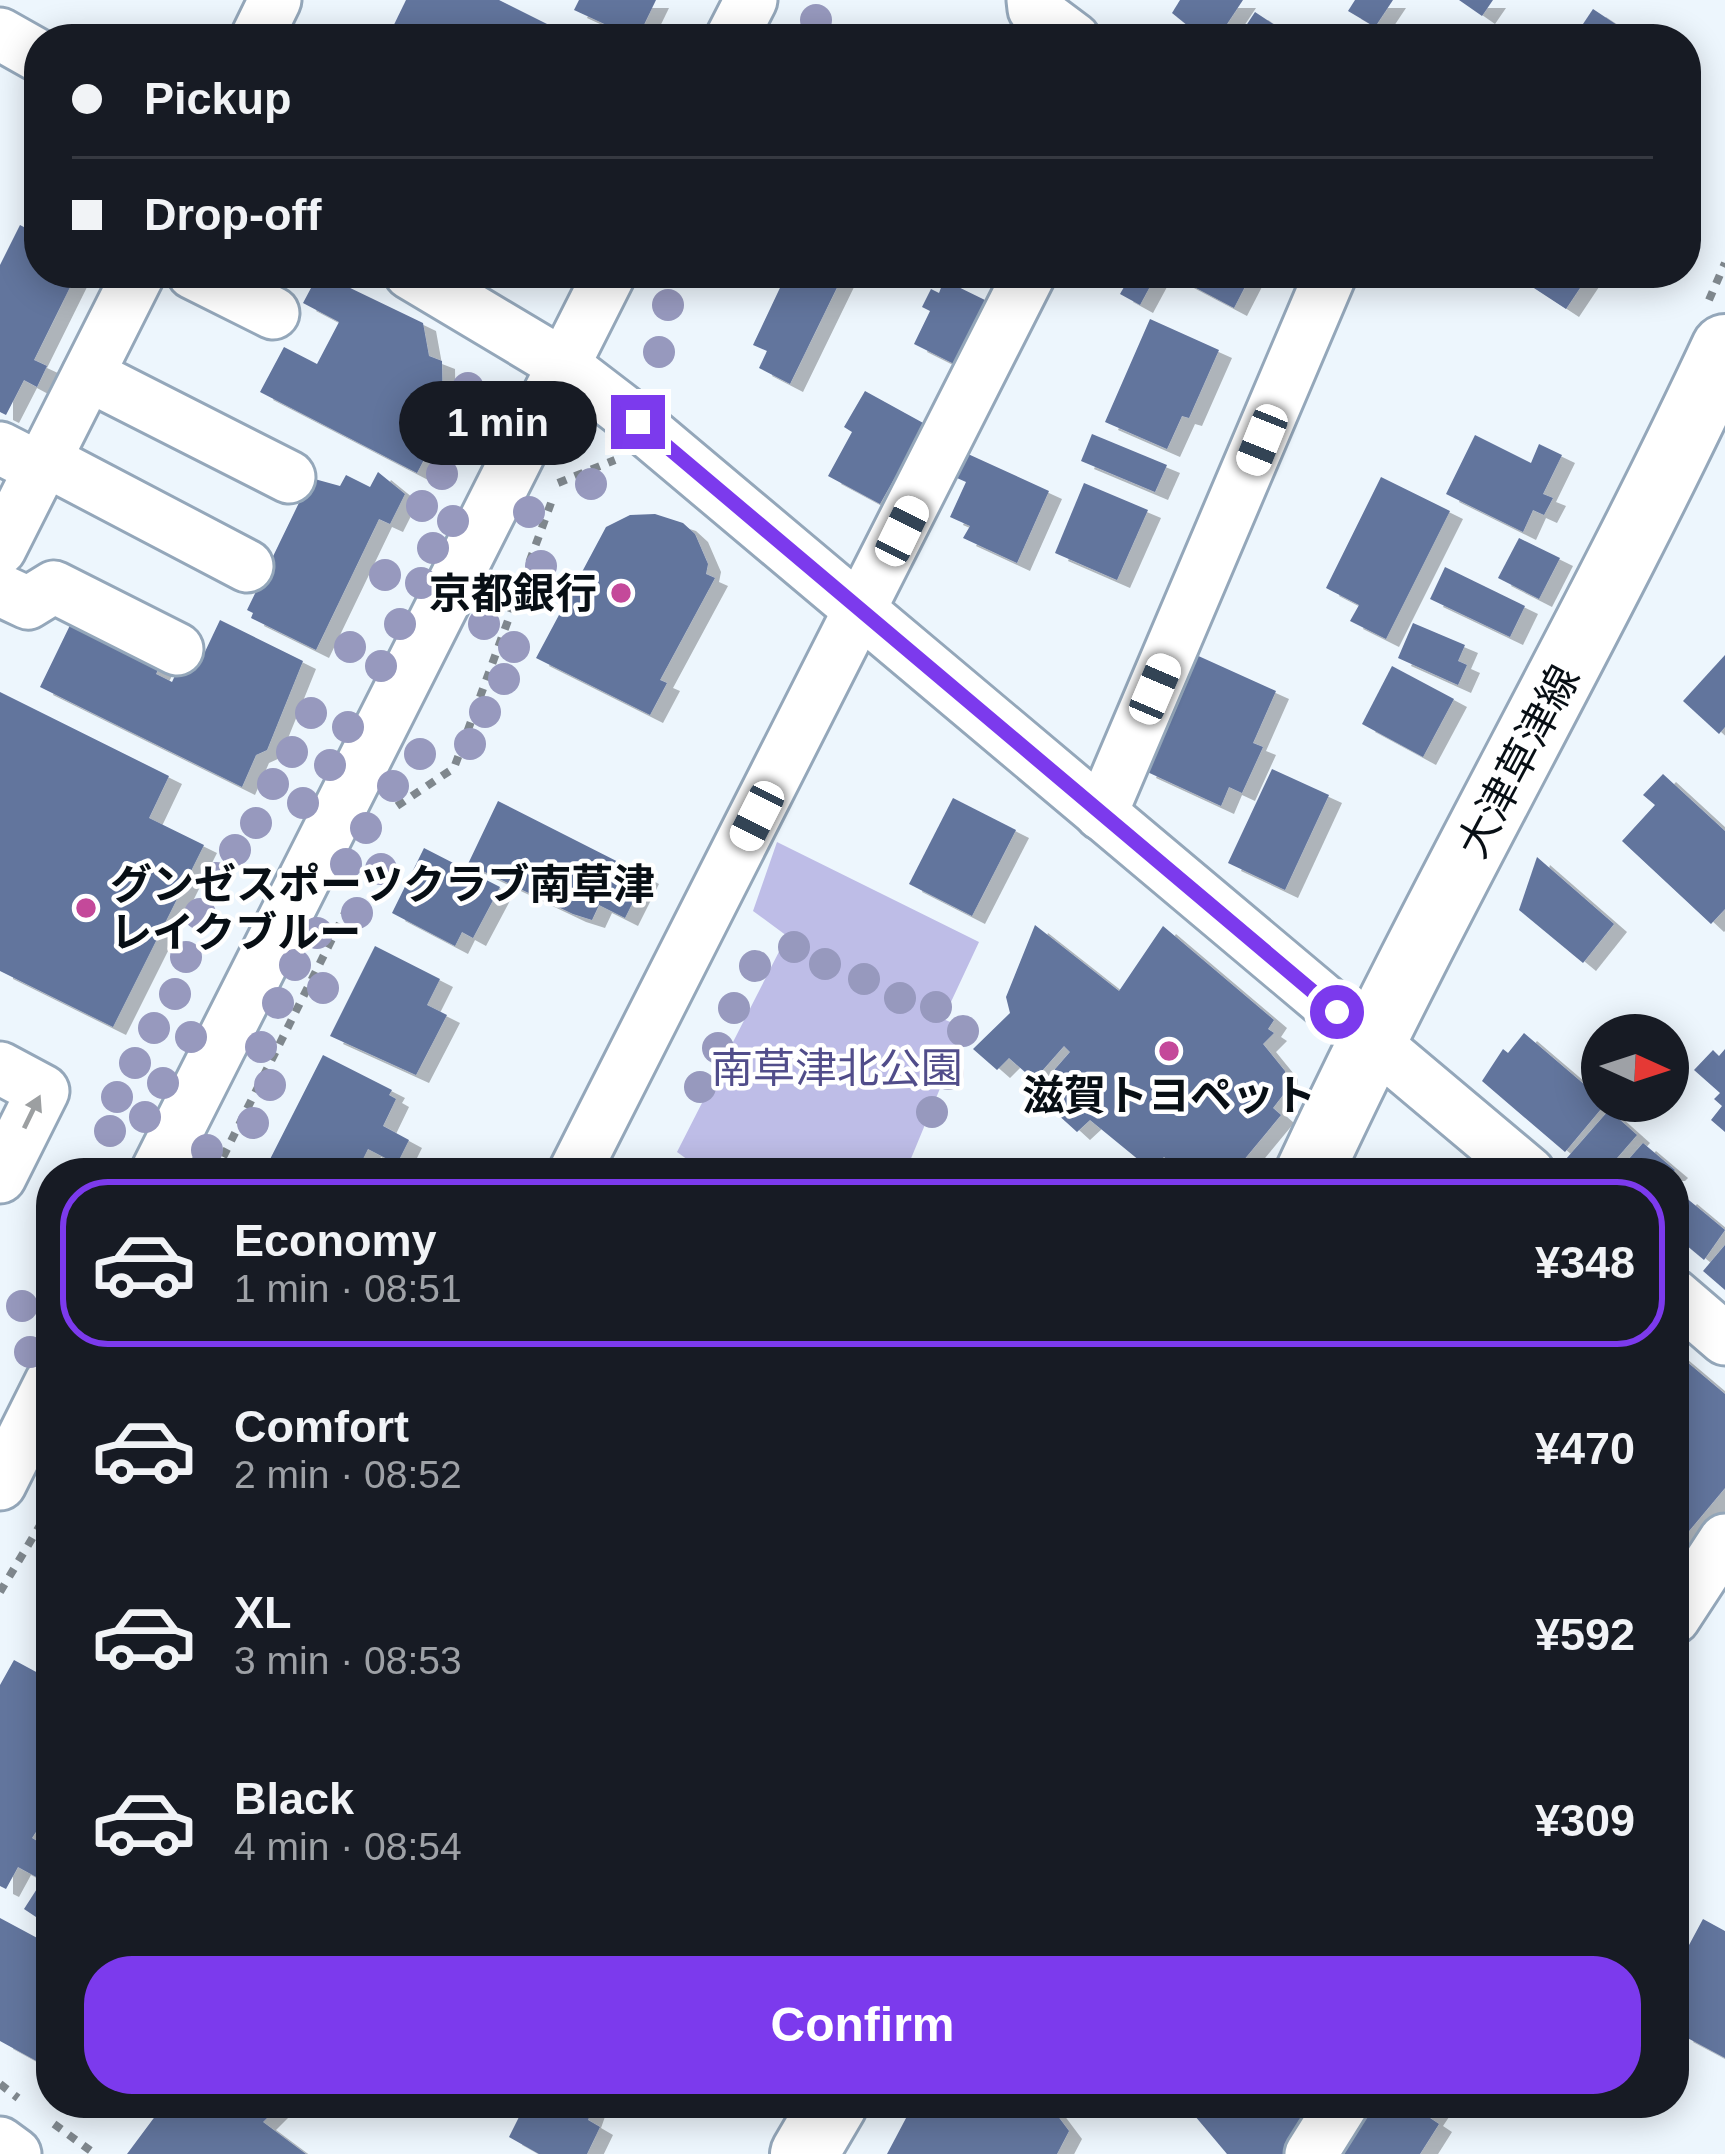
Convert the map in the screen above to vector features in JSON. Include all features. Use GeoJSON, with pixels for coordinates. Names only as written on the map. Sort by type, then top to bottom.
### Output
{"type":"FeatureCollection","features":[{"type":"Feature","properties":{"kind":"main road","name":"大津草津線"},"geometry":{"type":"LineString","coordinates":[[1317,1158],[1371,1040],[1652,504],[1725,348]]}},
{"type":"Feature","properties":{"kind":"main road"},"geometry":{"type":"LineString","coordinates":[[804,2154],[825,2118]]}},
{"type":"Feature","properties":{"kind":"street"},"geometry":{"type":"LineString","coordinates":[[1034,0],[1034,9],[1054,24]]}},
{"type":"Feature","properties":{"kind":"street"},"geometry":{"type":"LineString","coordinates":[[0,549],[29,459],[88,375],[132,288]]}},
{"type":"Feature","properties":{"kind":"street"},"geometry":{"type":"LineString","coordinates":[[224,288],[273,313]]}},
{"type":"Feature","properties":{"kind":"street"},"geometry":{"type":"LineString","coordinates":[[435,288],[562,364],[862,610],[1511,1158]]}},
{"type":"Feature","properties":{"kind":"street"},"geometry":{"type":"LineString","coordinates":[[164,1158],[602,288]]}},
{"type":"Feature","properties":{"kind":"street"},"geometry":{"type":"LineString","coordinates":[[582,1158],[1023,288]]}},
{"type":"Feature","properties":{"kind":"street"},"geometry":{"type":"LineString","coordinates":[[1101,814],[1325,288]]}},
{"type":"Feature","properties":{"kind":"street"},"geometry":{"type":"LineString","coordinates":[[88,375],[289,477]]}},
{"type":"Feature","properties":{"kind":"street"},"geometry":{"type":"LineString","coordinates":[[29,459],[248,566]]}},
{"type":"Feature","properties":{"kind":"street"},"geometry":{"type":"LineString","coordinates":[[0,590],[28,603],[54,587],[177,649]]}},
{"type":"Feature","properties":{"kind":"street"},"geometry":{"type":"LineString","coordinates":[[0,1068],[43,1090],[0,1177]]}},
{"type":"Feature","properties":{"kind":"street"},"geometry":{"type":"LineString","coordinates":[[1689,1308],[1725,1339]]}},
{"type":"Feature","properties":{"kind":"street"},"geometry":{"type":"LineString","coordinates":[[17,1459],[36,1416]]}},
{"type":"Feature","properties":{"kind":"street"},"geometry":{"type":"LineString","coordinates":[[1689,1595],[1725,1540]]}},
{"type":"Feature","properties":{"kind":"street"},"geometry":{"type":"LineString","coordinates":[[1310,2154],[1333,2118]]}},
{"type":"Feature","properties":{"kind":"street"},"geometry":{"type":"LineString","coordinates":[[0,2143],[15,2154]]}},
{"type":"Feature","properties":{"kind":"path"},"geometry":{"type":"LineString","coordinates":[[391,820],[400,802],[454,768],[559,480],[620,458]]}},
{"type":"Feature","properties":{"kind":"path"},"geometry":{"type":"LineString","coordinates":[[222,1158],[353,895]]}},
{"type":"Feature","properties":{"kind":"path"},"geometry":{"type":"LineString","coordinates":[[0,1592],[36,1532]]}},
{"type":"Feature","properties":{"kind":"green space","name":"南草津北公園"},"geometry":{"type":"Polygon","coordinates":[[[777,842],[979,942],[943,1019],[965,1028],[911,1158],[685,1158],[677,1152],[787,936],[753,911],[777,842]]]}},
{"type":"Feature","properties":{"kind":"building"},"geometry":{"type":"Polygon","coordinates":[[[406,0],[499,0],[547,24],[394,24],[406,0]]]}},
{"type":"Feature","properties":{"kind":"building"},"geometry":{"type":"Polygon","coordinates":[[[579,0],[656,0],[644,24],[604,24],[574,10],[579,0]]]}},
{"type":"Feature","properties":{"kind":"building"},"geometry":{"type":"Polygon","coordinates":[[[1180,0],[1243,0],[1227,24],[1186,24],[1172,13],[1180,0]]]}},
{"type":"Feature","properties":{"kind":"building"},"geometry":{"type":"Polygon","coordinates":[[[1355,0],[1393,0],[1377,24],[1348,11],[1355,0]]]}},
{"type":"Feature","properties":{"kind":"building"},"geometry":{"type":"Polygon","coordinates":[[[1459,0],[1493,0],[1482,16],[1459,0]]]}},
{"type":"Feature","properties":{"kind":"building"},"geometry":{"type":"Polygon","coordinates":[[[1593,9],[1616,24],[1583,24],[1593,9]]]}},
{"type":"Feature","properties":{"kind":"building"},"geometry":{"type":"Polygon","coordinates":[[[1255,12],[1273,24],[1247,24],[1255,12]]]}},
{"type":"Feature","properties":{"kind":"building"},"geometry":{"type":"Polygon","coordinates":[[[20,225],[24,227],[24,288],[70,288],[34,360],[47,366],[37,387],[24,380],[6,415],[0,412],[0,265],[20,225]]]}},
{"type":"Feature","properties":{"kind":"building"},"geometry":{"type":"Polygon","coordinates":[[[311,288],[350,288],[423,323],[429,356],[442,361],[443,423],[417,473],[260,392],[284,347],[317,364],[339,322],[303,303],[311,288]]]}},
{"type":"Feature","properties":{"kind":"building"},"geometry":{"type":"Polygon","coordinates":[[[780,288],[837,288],[790,384],[759,368],[767,351],[753,345],[780,288]]]}},
{"type":"Feature","properties":{"kind":"building"},"geometry":{"type":"Polygon","coordinates":[[[941,288],[960,288],[987,301],[956,365],[914,344],[930,311],[922,307],[931,289],[939,293],[941,288]]]}},
{"type":"Feature","properties":{"kind":"building"},"geometry":{"type":"Polygon","coordinates":[[[1123,288],[1149,288],[1140,305],[1120,294],[1123,288]]]}},
{"type":"Feature","properties":{"kind":"building"},"geometry":{"type":"Polygon","coordinates":[[[1196,288],[1244,288],[1234,308],[1196,288]]]}},
{"type":"Feature","properties":{"kind":"building"},"geometry":{"type":"Polygon","coordinates":[[[1534,288],[1580,288],[1566,309],[1534,288]]]}},
{"type":"Feature","properties":{"kind":"building"},"geometry":{"type":"Polygon","coordinates":[[[1150,319],[1219,350],[1189,418],[1182,416],[1167,449],[1105,422],[1150,319]]]}},
{"type":"Feature","properties":{"kind":"building"},"geometry":{"type":"Polygon","coordinates":[[[865,391],[925,424],[880,504],[828,476],[852,432],[844,427],[865,391]]]}},
{"type":"Feature","properties":{"kind":"building"},"geometry":{"type":"Polygon","coordinates":[[[1092,434],[1167,465],[1155,492],[1081,461],[1092,434]]]}},
{"type":"Feature","properties":{"kind":"building"},"geometry":{"type":"Polygon","coordinates":[[[1475,435],[1531,463],[1539,444],[1562,455],[1543,494],[1553,498],[1544,515],[1533,510],[1523,532],[1446,494],[1475,435]]]}},
{"type":"Feature","properties":{"kind":"building"},"geometry":{"type":"Polygon","coordinates":[[[968,454],[1049,491],[1017,563],[963,538],[970,526],[950,517],[966,482],[957,478],[968,454]]]}},
{"type":"Feature","properties":{"kind":"building"},"geometry":{"type":"Polygon","coordinates":[[[378,472],[405,494],[390,524],[379,519],[316,650],[251,618],[253,613],[247,610],[311,478],[340,486],[346,475],[370,487],[378,472]]]}},
{"type":"Feature","properties":{"kind":"building"},"geometry":{"type":"Polygon","coordinates":[[[1381,477],[1450,511],[1386,639],[1350,621],[1359,605],[1326,588],[1381,477]]]}},
{"type":"Feature","properties":{"kind":"building"},"geometry":{"type":"Polygon","coordinates":[[[1084,483],[1148,510],[1117,580],[1055,553],[1084,483]]]}},
{"type":"Feature","properties":{"kind":"building"},"geometry":{"type":"Polygon","coordinates":[[[655,514],[683,523],[695,534],[708,564],[706,574],[715,578],[660,680],[667,683],[650,715],[536,658],[606,527],[630,515],[655,514]]]}},
{"type":"Feature","properties":{"kind":"building"},"geometry":{"type":"Polygon","coordinates":[[[1519,538],[1560,558],[1539,599],[1498,578],[1519,538]]]}},
{"type":"Feature","properties":{"kind":"building"},"geometry":{"type":"Polygon","coordinates":[[[1445,567],[1525,606],[1510,637],[1430,599],[1445,567]]]}},
{"type":"Feature","properties":{"kind":"building"},"geometry":{"type":"Polygon","coordinates":[[[75,615],[163,659],[156,674],[172,682],[187,650],[202,658],[220,620],[303,661],[267,750],[256,755],[242,787],[40,687],[75,615]]]}},
{"type":"Feature","properties":{"kind":"building"},"geometry":{"type":"Polygon","coordinates":[[[1413,623],[1465,645],[1458,661],[1467,665],[1458,685],[1398,658],[1413,623]]]}},
{"type":"Feature","properties":{"kind":"building"},"geometry":{"type":"Polygon","coordinates":[[[1194,654],[1276,691],[1253,743],[1263,747],[1242,793],[1229,787],[1221,806],[1143,770],[1194,654]]]}},
{"type":"Feature","properties":{"kind":"building"},"geometry":{"type":"Polygon","coordinates":[[[1725,655],[1725,727],[1719,734],[1683,701],[1725,655]]]}},
{"type":"Feature","properties":{"kind":"building"},"geometry":{"type":"Polygon","coordinates":[[[1392,666],[1454,699],[1423,757],[1362,724],[1392,666]]]}},
{"type":"Feature","properties":{"kind":"building","name":"グンゼスポーツクラブ南草津 レイクブルー"},"geometry":{"type":"Polygon","coordinates":[[[0,692],[169,776],[149,818],[204,845],[113,1027],[0,971],[0,692]]]}},
{"type":"Feature","properties":{"kind":"building"},"geometry":{"type":"Polygon","coordinates":[[[1272,769],[1329,795],[1285,890],[1228,863],[1272,769]]]}},
{"type":"Feature","properties":{"kind":"building"},"geometry":{"type":"Polygon","coordinates":[[[1663,774],[1725,831],[1725,909],[1711,924],[1622,841],[1655,805],[1643,795],[1663,774]]]}},
{"type":"Feature","properties":{"kind":"building"},"geometry":{"type":"Polygon","coordinates":[[[953,798],[1016,830],[972,916],[909,884],[953,798]]]}},
{"type":"Feature","properties":{"kind":"building"},"geometry":{"type":"Polygon","coordinates":[[[498,801],[646,876],[625,918],[599,905],[592,920],[573,914],[468,864],[498,801]]]}},
{"type":"Feature","properties":{"kind":"building"},"geometry":{"type":"Polygon","coordinates":[[[424,848],[500,887],[473,938],[462,932],[455,946],[392,913],[424,848]]]}},
{"type":"Feature","properties":{"kind":"building"},"geometry":{"type":"Polygon","coordinates":[[[1537,857],[1614,924],[1583,963],[1519,910],[1537,857]]]}},
{"type":"Feature","properties":{"kind":"building","name":"滋賀トヨペット"},"geometry":{"type":"Polygon","coordinates":[[[1035,925],[1119,991],[1163,926],[1274,1020],[1268,1029],[1274,1033],[1263,1044],[1285,1071],[1283,1095],[1273,1108],[1281,1115],[1245,1158],[1136,1158],[1090,1120],[1077,1132],[1056,1113],[1063,1106],[1055,1097],[1048,1103],[1036,1091],[1070,1052],[1064,1046],[1034,1080],[1009,1058],[997,1070],[973,1049],[1010,1013],[1006,997],[1035,925]]]}},
{"type":"Feature","properties":{"kind":"building"},"geometry":{"type":"Polygon","coordinates":[[[375,946],[440,979],[427,1005],[447,1015],[416,1075],[330,1036],[375,946]]]}},
{"type":"Feature","properties":{"kind":"building"},"geometry":{"type":"Polygon","coordinates":[[[1524,1033],[1581,1082],[1581,1122],[1590,1122],[1565,1152],[1482,1081],[1503,1049],[1508,1053],[1524,1033]]]}},
{"type":"Feature","properties":{"kind":"building"},"geometry":{"type":"Polygon","coordinates":[[[1725,1049],[1725,1132],[1711,1120],[1722,1106],[1714,1099],[1720,1093],[1694,1070],[1713,1050],[1719,1056],[1725,1049]]]}},
{"type":"Feature","properties":{"kind":"building"},"geometry":{"type":"Polygon","coordinates":[[[323,1055],[392,1090],[389,1095],[396,1099],[383,1126],[409,1140],[400,1158],[385,1158],[368,1149],[364,1158],[271,1158],[323,1055]]]}},
{"type":"Feature","properties":{"kind":"building"},"geometry":{"type":"Polygon","coordinates":[[[1598,1122],[1622,1122],[1637,1135],[1617,1158],[1567,1158],[1598,1122]]]}},
{"type":"Feature","properties":{"kind":"building"},"geometry":{"type":"Polygon","coordinates":[[[1643,1143],[1661,1158],[1630,1158],[1643,1143]]]}},
{"type":"Feature","properties":{"kind":"building"},"geometry":{"type":"Polygon","coordinates":[[[1689,1200],[1725,1230],[1704,1260],[1689,1248],[1689,1200]]]}},
{"type":"Feature","properties":{"kind":"building"},"geometry":{"type":"Polygon","coordinates":[[[1725,1245],[1725,1290],[1703,1271],[1725,1245]]]}},
{"type":"Feature","properties":{"kind":"building"},"geometry":{"type":"Polygon","coordinates":[[[1689,1364],[1725,1394],[1725,1488],[1689,1531],[1689,1364]]]}},
{"type":"Feature","properties":{"kind":"building"},"geometry":{"type":"Polygon","coordinates":[[[14,1660],[36,1672],[36,1832],[32,1838],[36,1840],[36,1877],[18,1867],[6,1889],[0,1886],[0,1685],[14,1660]]]}},
{"type":"Feature","properties":{"kind":"building"},"geometry":{"type":"Polygon","coordinates":[[[36,1890],[36,1917],[24,1909],[36,1890]]]}},
{"type":"Feature","properties":{"kind":"building"},"geometry":{"type":"Polygon","coordinates":[[[0,1918],[36,1937],[36,2061],[0,2041],[0,1918]]]}},
{"type":"Feature","properties":{"kind":"building"},"geometry":{"type":"Polygon","coordinates":[[[1703,1919],[1725,1931],[1725,2058],[1689,2039],[1689,1945],[1703,1919]]]}},
{"type":"Feature","properties":{"kind":"building"},"geometry":{"type":"Polygon","coordinates":[[[154,2118],[267,2118],[263,2122],[306,2154],[127,2154],[154,2118]]]}},
{"type":"Feature","properties":{"kind":"building"},"geometry":{"type":"Polygon","coordinates":[[[518,2118],[589,2118],[600,2127],[587,2154],[539,2154],[509,2137],[518,2118]]]}},
{"type":"Feature","properties":{"kind":"building"},"geometry":{"type":"Polygon","coordinates":[[[906,2118],[1059,2118],[1069,2131],[1057,2154],[887,2154],[906,2118]]]}},
{"type":"Feature","properties":{"kind":"building"},"geometry":{"type":"Polygon","coordinates":[[[1197,2118],[1315,2118],[1293,2154],[1227,2154],[1197,2118]]]}},
{"type":"Feature","properties":{"kind":"building"},"geometry":{"type":"Polygon","coordinates":[[[1362,2118],[1430,2118],[1439,2124],[1420,2154],[1340,2154],[1362,2118]]]}},
{"type":"Feature","properties":{"kind":"place","name":"京都銀行"},"geometry":{"type":"Point","coordinates":[621,593]}},
{"type":"Feature","properties":{"kind":"place","name":"グンゼスポーツクラブ南草津 レイクブルー"},"geometry":{"type":"Point","coordinates":[86,908]}},
{"type":"Feature","properties":{"kind":"place","name":"滋賀トヨペット"},"geometry":{"type":"Point","coordinates":[1169,1051]}},
{"type":"Feature","properties":{"kind":"route"},"geometry":{"type":"LineString","coordinates":[[638,422],[1337,1012]]}}]}
